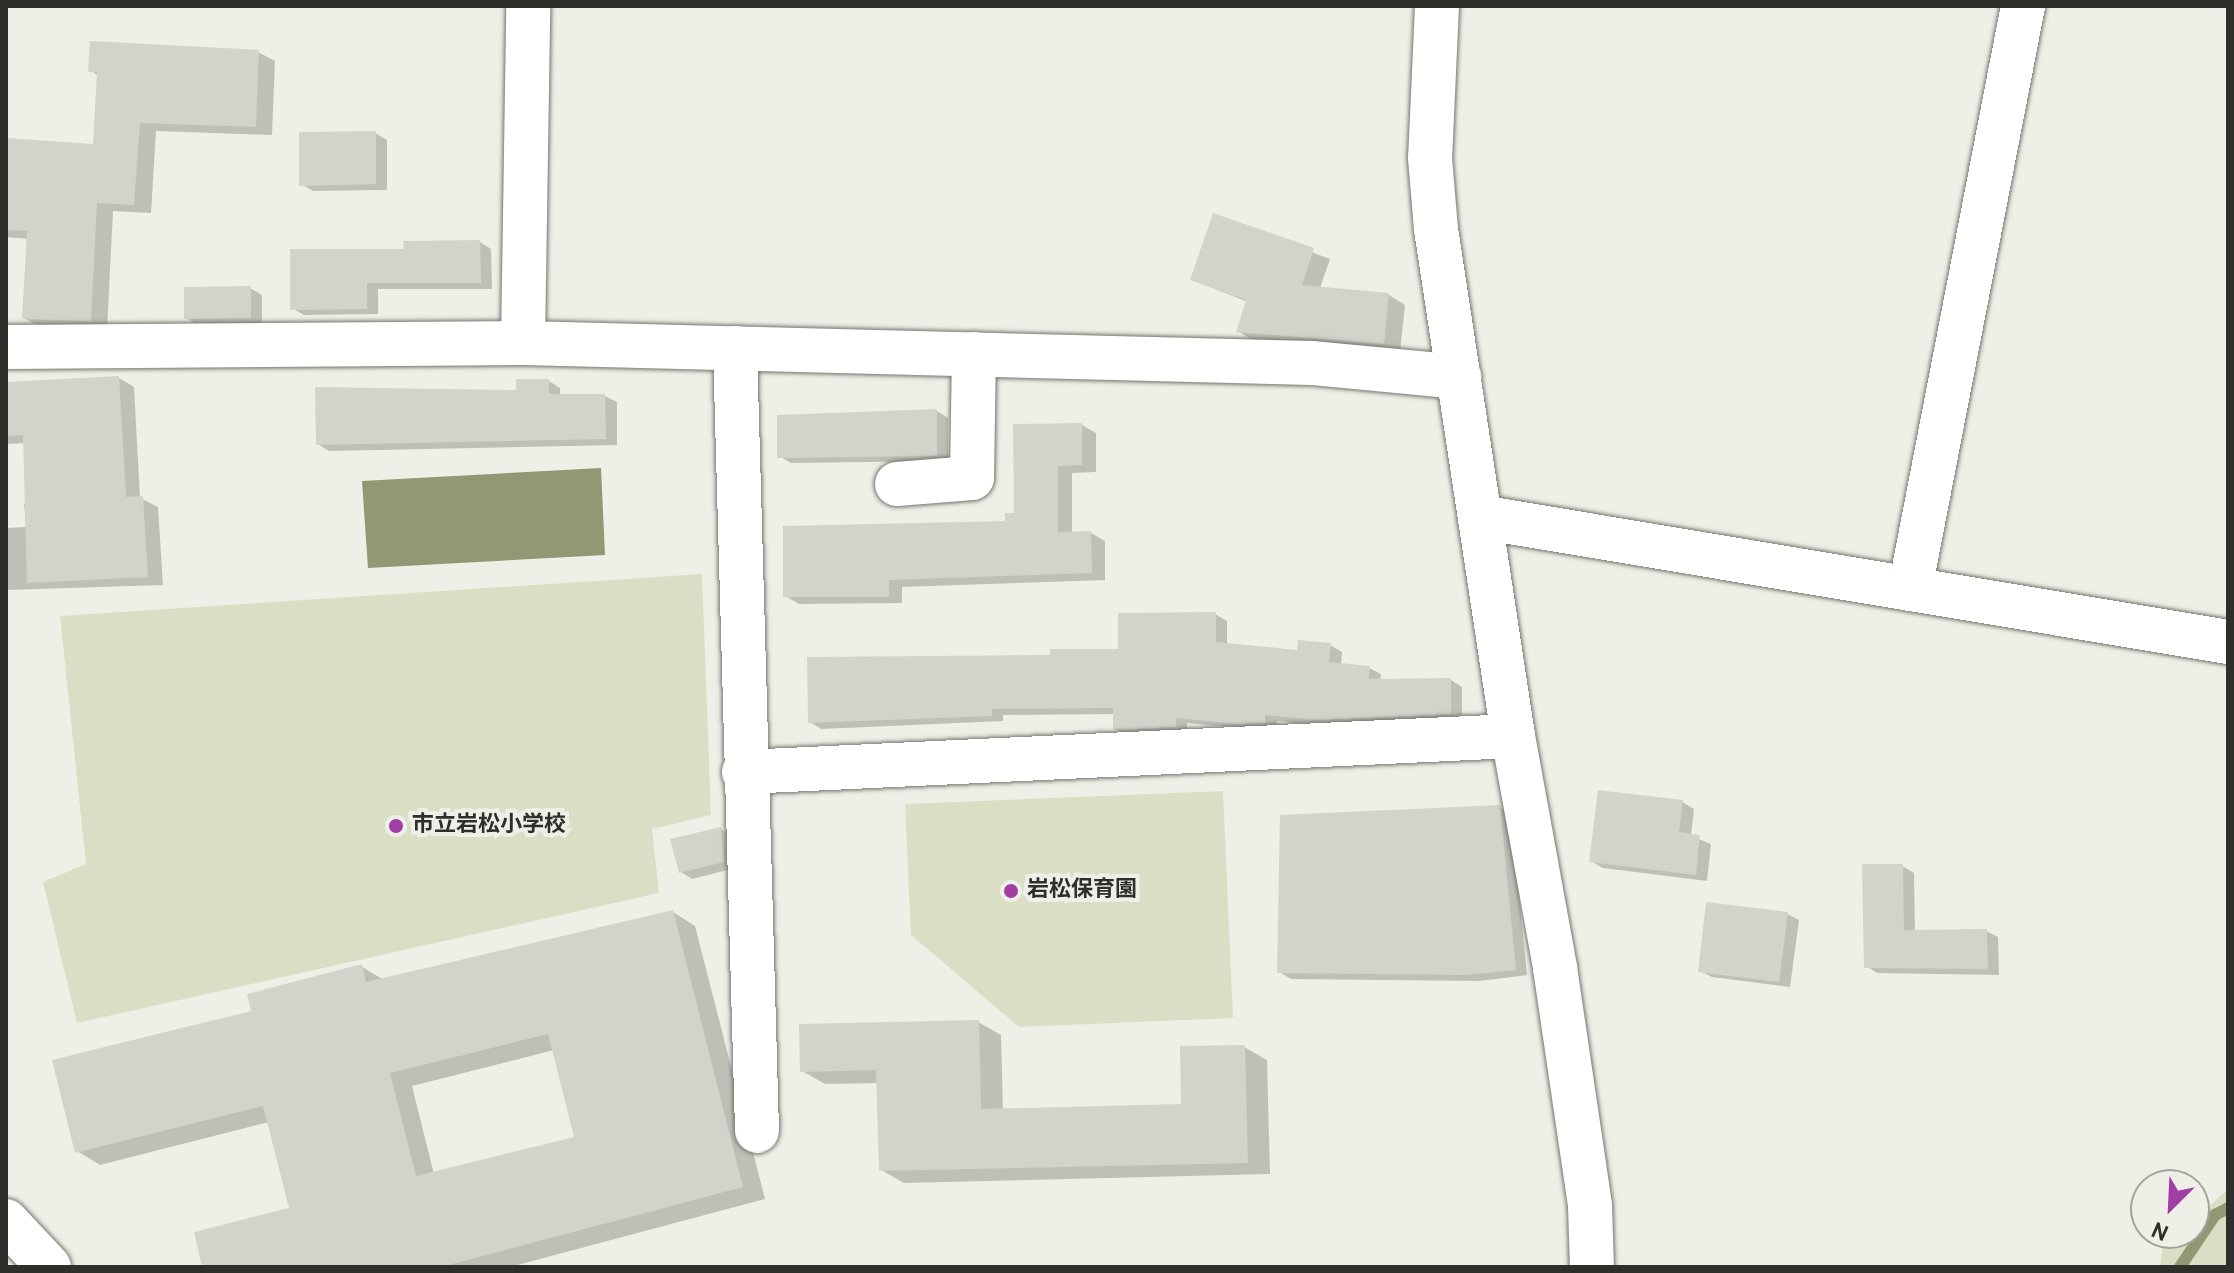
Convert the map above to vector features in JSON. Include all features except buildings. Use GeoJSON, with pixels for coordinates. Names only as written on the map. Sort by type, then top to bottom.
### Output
{"type":"FeatureCollection","features":[{"type":"Feature","properties":{"kind":"street"},"geometry":{"type":"LineString","coordinates":[[523,343],[528,6]]}},
{"type":"Feature","properties":{"kind":"street"},"geometry":{"type":"LineString","coordinates":[[1437,6],[1430,158],[1459,377],[1513,736],[1557,984],[1590,1205],[1592,1267]]}},
{"type":"Feature","properties":{"kind":"street"},"geometry":{"type":"LineString","coordinates":[[1910,589],[2023,6]]}},
{"type":"Feature","properties":{"kind":"street"},"geometry":{"type":"LineString","coordinates":[[6,347],[523,343],[1312,363],[1459,377]]}},
{"type":"Feature","properties":{"kind":"street"},"geometry":{"type":"LineString","coordinates":[[735,348],[744,772],[757,1131]]}},
{"type":"Feature","properties":{"kind":"street"},"geometry":{"type":"LineString","coordinates":[[897,484],[972,478],[974,354]]}},
{"type":"Feature","properties":{"kind":"street"},"geometry":{"type":"LineString","coordinates":[[1480,517],[2228,642]]}},
{"type":"Feature","properties":{"kind":"street"},"geometry":{"type":"LineString","coordinates":[[744,772],[1513,736]]}},
{"type":"Feature","properties":{"kind":"street"},"geometry":{"type":"LineString","coordinates":[[6,1221],[49,1267]]}},
{"type":"Feature","properties":{"kind":"shaded area"},"geometry":{"type":"Polygon","coordinates":[[[601,468],[605,555],[368,568],[362,481],[601,468]]]}},
{"type":"Feature","properties":{"kind":"shaded area"},"geometry":{"type":"Polygon","coordinates":[[[702,574],[711,815],[652,829],[659,893],[77,1023],[43,882],[86,864],[60,616],[702,574]]]}},
{"type":"Feature","properties":{"kind":"shaded area"},"geometry":{"type":"Polygon","coordinates":[[[1223,791],[1233,1018],[1019,1027],[911,935],[905,804],[1223,791]]]}},
{"type":"Feature","properties":{"kind":"shaded area"},"geometry":{"type":"Polygon","coordinates":[[[2228,1189],[2228,1267],[2160,1267],[2162,1249],[2210,1249],[2210,1205],[2228,1189]]]}},
{"type":"Feature","properties":{"kind":"waterway"},"geometry":{"type":"LineString","coordinates":[[2180,1267],[2215,1215],[2228,1208]]}},
{"type":"Feature","properties":{"kind":"place","name":"市立岩松小学校"},"geometry":{"type":"Point","coordinates":[396,826]}},
{"type":"Feature","properties":{"kind":"place","name":"岩松保育園"},"geometry":{"type":"Point","coordinates":[1011,891]}}]}
